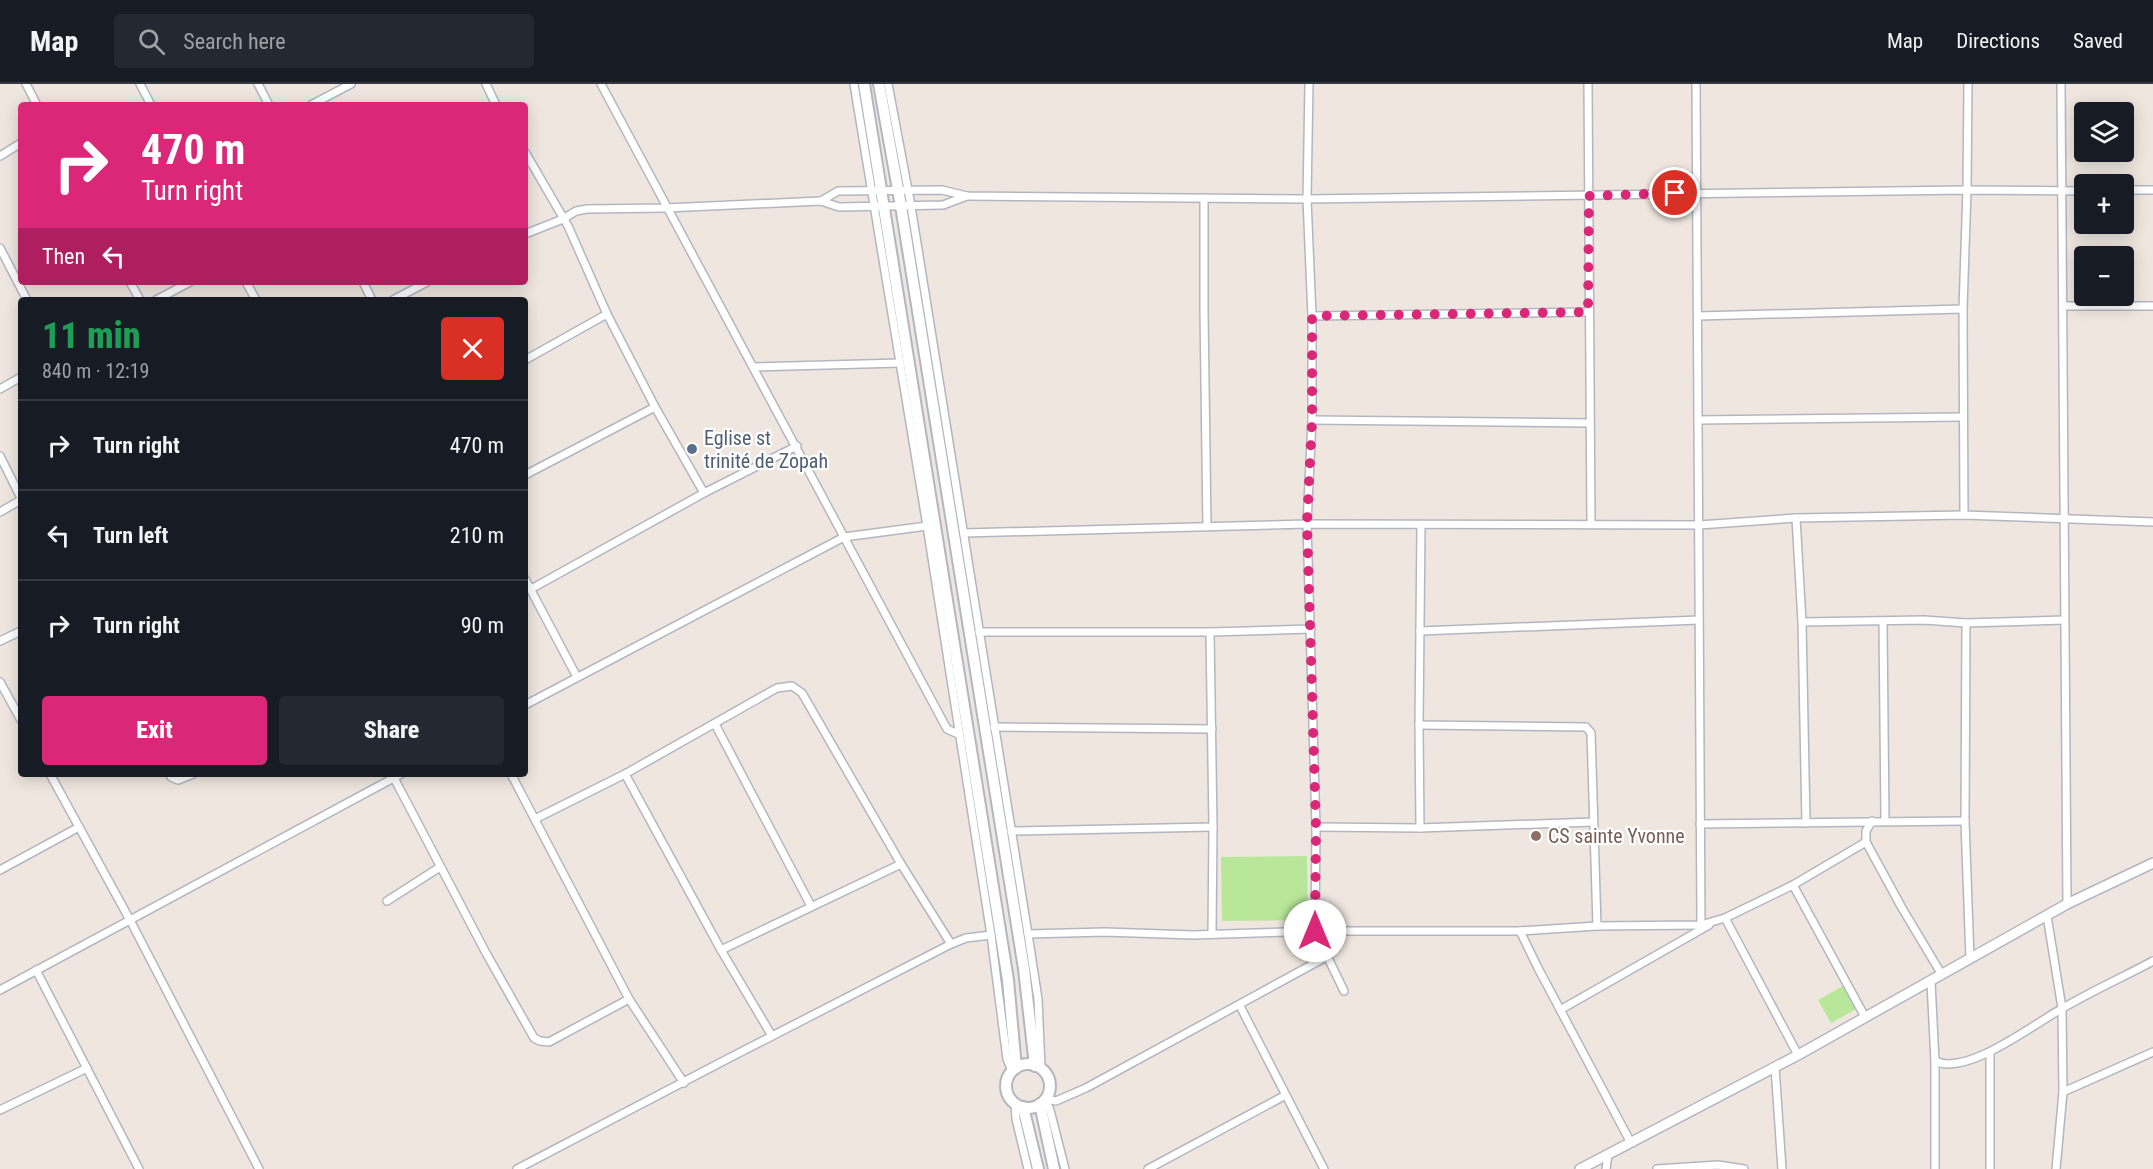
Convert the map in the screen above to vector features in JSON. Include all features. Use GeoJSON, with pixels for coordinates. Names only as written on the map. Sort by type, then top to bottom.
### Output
{"type":"FeatureCollection","features":[{"type":"Feature","properties":{"kind":"main road"},"geometry":{"type":"LineString","coordinates":[[864,84],[877,191],[1008,980],[1014,1069]]}},
{"type":"Feature","properties":{"kind":"main road"},"geometry":{"type":"LineString","coordinates":[[879,84],[906,206],[1038,1067],[1047,1076],[1049,1085],[1043,1101],[1054,1169]]}},
{"type":"Feature","properties":{"kind":"main road"},"geometry":{"type":"LineString","coordinates":[[1038,1067],[1023,1065],[1014,1069],[1007,1078],[1006,1088],[1009,1096],[1019,1105],[1038,1169]]}},
{"type":"Feature","properties":{"kind":"main road"},"geometry":{"type":"LineString","coordinates":[[1019,1105],[1032,1107],[1043,1101]]}},
{"type":"Feature","properties":{"kind":"street"},"geometry":{"type":"LineString","coordinates":[[26,84],[35,102]]}},
{"type":"Feature","properties":{"kind":"street"},"geometry":{"type":"LineString","coordinates":[[141,84],[150,102]]}},
{"type":"Feature","properties":{"kind":"street"},"geometry":{"type":"LineString","coordinates":[[258,84],[267,102]]}},
{"type":"Feature","properties":{"kind":"street"},"geometry":{"type":"LineString","coordinates":[[317,102],[351,84]]}},
{"type":"Feature","properties":{"kind":"street"},"geometry":{"type":"LineString","coordinates":[[486,84],[495,102]]}},
{"type":"Feature","properties":{"kind":"street"},"geometry":{"type":"LineString","coordinates":[[601,84],[947,729],[958,734]]}},
{"type":"Feature","properties":{"kind":"street"},"geometry":{"type":"LineString","coordinates":[[854,84],[877,191]]}},
{"type":"Feature","properties":{"kind":"street"},"geometry":{"type":"LineString","coordinates":[[888,84],[903,190]]}},
{"type":"Feature","properties":{"kind":"street"},"geometry":{"type":"LineString","coordinates":[[1309,84],[1307,199],[1312,316],[1312,420],[1307,524],[1316,827],[1315,931],[1344,991]]}},
{"type":"Feature","properties":{"kind":"street"},"geometry":{"type":"LineString","coordinates":[[1588,84],[1591,524]]}},
{"type":"Feature","properties":{"kind":"street"},"geometry":{"type":"LineString","coordinates":[[1696,84],[1701,925]]}},
{"type":"Feature","properties":{"kind":"street"},"geometry":{"type":"LineString","coordinates":[[1964,515],[1963,309],[1968,84]]}},
{"type":"Feature","properties":{"kind":"street"},"geometry":{"type":"LineString","coordinates":[[2061,84],[2067,904]]}},
{"type":"Feature","properties":{"kind":"street"},"geometry":{"type":"LineString","coordinates":[[0,156],[18,145]]}},
{"type":"Feature","properties":{"kind":"street"},"geometry":{"type":"LineString","coordinates":[[528,157],[563,219],[655,406],[704,493]]}},
{"type":"Feature","properties":{"kind":"street"},"geometry":{"type":"LineString","coordinates":[[821,201],[838,191],[903,190],[942,190],[967,196],[1307,199],[1967,190],[2074,191]]}},
{"type":"Feature","properties":{"kind":"street"},"geometry":{"type":"LineString","coordinates":[[2134,190],[2153,190]]}},
{"type":"Feature","properties":{"kind":"street"},"geometry":{"type":"LineString","coordinates":[[528,233],[563,219],[576,211],[587,209],[821,201],[839,207],[943,205],[967,196]]}},
{"type":"Feature","properties":{"kind":"street"},"geometry":{"type":"LineString","coordinates":[[1204,198],[1203,310],[1207,527]]}},
{"type":"Feature","properties":{"kind":"street"},"geometry":{"type":"LineString","coordinates":[[880,206],[900,363],[991,935],[1006,1052],[1014,1069]]}},
{"type":"Feature","properties":{"kind":"street"},"geometry":{"type":"LineString","coordinates":[[906,206],[965,533],[1038,999],[1038,1067]]}},
{"type":"Feature","properties":{"kind":"street"},"geometry":{"type":"LineString","coordinates":[[0,248],[18,283]]}},
{"type":"Feature","properties":{"kind":"street"},"geometry":{"type":"LineString","coordinates":[[162,297],[184,285]]}},
{"type":"Feature","properties":{"kind":"street"},"geometry":{"type":"LineString","coordinates":[[399,297],[421,285]]}},
{"type":"Feature","properties":{"kind":"street"},"geometry":{"type":"LineString","coordinates":[[2064,306],[2153,306]]}},
{"type":"Feature","properties":{"kind":"street"},"geometry":{"type":"LineString","coordinates":[[1698,316],[1963,309]]}},
{"type":"Feature","properties":{"kind":"street"},"geometry":{"type":"LineString","coordinates":[[1312,316],[1588,312]]}},
{"type":"Feature","properties":{"kind":"street"},"geometry":{"type":"LineString","coordinates":[[528,358],[608,314]]}},
{"type":"Feature","properties":{"kind":"street"},"geometry":{"type":"LineString","coordinates":[[753,367],[900,363]]}},
{"type":"Feature","properties":{"kind":"street"},"geometry":{"type":"LineString","coordinates":[[0,390],[18,379]]}},
{"type":"Feature","properties":{"kind":"street"},"geometry":{"type":"LineString","coordinates":[[528,473],[655,406]]}},
{"type":"Feature","properties":{"kind":"street"},"geometry":{"type":"LineString","coordinates":[[1698,420],[1963,417]]}},
{"type":"Feature","properties":{"kind":"street"},"geometry":{"type":"LineString","coordinates":[[1312,420],[1590,423]]}},
{"type":"Feature","properties":{"kind":"street"},"geometry":{"type":"LineString","coordinates":[[531,589],[704,493],[797,446]]}},
{"type":"Feature","properties":{"kind":"street"},"geometry":{"type":"LineString","coordinates":[[0,456],[18,493]]}},
{"type":"Feature","properties":{"kind":"street"},"geometry":{"type":"LineString","coordinates":[[0,512],[18,501]]}},
{"type":"Feature","properties":{"kind":"street"},"geometry":{"type":"LineString","coordinates":[[965,533],[1307,524],[1699,525],[1796,518],[1964,515],[2153,522]]}},
{"type":"Feature","properties":{"kind":"street"},"geometry":{"type":"LineString","coordinates":[[1796,518],[1802,622],[1806,823]]}},
{"type":"Feature","properties":{"kind":"street"},"geometry":{"type":"LineString","coordinates":[[1420,828],[1421,525]]}},
{"type":"Feature","properties":{"kind":"street"},"geometry":{"type":"LineString","coordinates":[[528,703],[576,676],[844,537],[927,526]]}},
{"type":"Feature","properties":{"kind":"street"},"geometry":{"type":"LineString","coordinates":[[528,584],[576,676]]}},
{"type":"Feature","properties":{"kind":"street"},"geometry":{"type":"LineString","coordinates":[[1420,631],[1699,620]]}},
{"type":"Feature","properties":{"kind":"street"},"geometry":{"type":"LineString","coordinates":[[1802,622],[1924,620],[1966,623],[2064,620]]}},
{"type":"Feature","properties":{"kind":"street"},"geometry":{"type":"LineString","coordinates":[[1883,622],[1885,821]]}},
{"type":"Feature","properties":{"kind":"street"},"geometry":{"type":"LineString","coordinates":[[1966,623],[1965,821],[1970,959]]}},
{"type":"Feature","properties":{"kind":"street"},"geometry":{"type":"LineString","coordinates":[[979,632],[1210,632],[1311,629]]}},
{"type":"Feature","properties":{"kind":"street"},"geometry":{"type":"LineString","coordinates":[[0,641],[18,632]]}},
{"type":"Feature","properties":{"kind":"street"},"geometry":{"type":"LineString","coordinates":[[1210,632],[1212,934]]}},
{"type":"Feature","properties":{"kind":"street"},"geometry":{"type":"LineString","coordinates":[[0,682],[18,715]]}},
{"type":"Feature","properties":{"kind":"street"},"geometry":{"type":"LineString","coordinates":[[536,819],[625,774],[777,687],[792,686],[802,693],[901,864],[951,944]]}},
{"type":"Feature","properties":{"kind":"street"},"geometry":{"type":"LineString","coordinates":[[715,724],[811,906]]}},
{"type":"Feature","properties":{"kind":"street"},"geometry":{"type":"LineString","coordinates":[[1419,725],[1586,727],[1591,733],[1597,926]]}},
{"type":"Feature","properties":{"kind":"street"},"geometry":{"type":"LineString","coordinates":[[994,727],[1212,729]]}},
{"type":"Feature","properties":{"kind":"street"},"geometry":{"type":"LineString","coordinates":[[625,774],[721,950],[772,1036]]}},
{"type":"Feature","properties":{"kind":"street"},"geometry":{"type":"LineString","coordinates":[[52,777],[130,920],[259,1169]]}},
{"type":"Feature","properties":{"kind":"street"},"geometry":{"type":"LineString","coordinates":[[171,777],[178,780],[186,777]]}},
{"type":"Feature","properties":{"kind":"street"},"geometry":{"type":"LineString","coordinates":[[0,990],[396,777]]}},
{"type":"Feature","properties":{"kind":"street"},"geometry":{"type":"LineString","coordinates":[[398,777],[440,867],[534,1038],[549,1042],[629,999]]}},
{"type":"Feature","properties":{"kind":"street"},"geometry":{"type":"LineString","coordinates":[[513,777],[629,999],[684,1083]]}},
{"type":"Feature","properties":{"kind":"street"},"geometry":{"type":"LineString","coordinates":[[1872,821],[1866,831],[1866,842],[1942,975]]}},
{"type":"Feature","properties":{"kind":"street"},"geometry":{"type":"LineString","coordinates":[[1700,824],[1965,821]]}},
{"type":"Feature","properties":{"kind":"street"},"geometry":{"type":"LineString","coordinates":[[1316,827],[1420,828],[1593,822]]}},
{"type":"Feature","properties":{"kind":"street"},"geometry":{"type":"LineString","coordinates":[[1011,831],[1213,827]]}},
{"type":"Feature","properties":{"kind":"street"},"geometry":{"type":"LineString","coordinates":[[0,870],[79,828]]}},
{"type":"Feature","properties":{"kind":"street"},"geometry":{"type":"LineString","coordinates":[[1028,934],[1105,932],[1193,935],[1315,931],[1520,931],[1597,926],[1701,925],[1725,918],[1793,885],[1866,842]]}},
{"type":"Feature","properties":{"kind":"street"},"geometry":{"type":"LineString","coordinates":[[1580,1169],[1798,1056],[2067,904],[2153,863]]}},
{"type":"Feature","properties":{"kind":"street"},"geometry":{"type":"LineString","coordinates":[[721,950],[901,864]]}},
{"type":"Feature","properties":{"kind":"street"},"geometry":{"type":"LineString","coordinates":[[387,901],[440,867]]}},
{"type":"Feature","properties":{"kind":"street"},"geometry":{"type":"LineString","coordinates":[[1793,885],[1865,1017]]}},
{"type":"Feature","properties":{"kind":"street"},"geometry":{"type":"LineString","coordinates":[[2047,915],[2062,1008],[2063,1092],[2056,1169]]}},
{"type":"Feature","properties":{"kind":"street"},"geometry":{"type":"LineString","coordinates":[[1725,918],[1798,1056]]}},
{"type":"Feature","properties":{"kind":"street"},"geometry":{"type":"LineString","coordinates":[[1560,1010],[1669,950],[1714,922]]}},
{"type":"Feature","properties":{"kind":"street"},"geometry":{"type":"LineString","coordinates":[[1520,931],[1631,1143]]}},
{"type":"Feature","properties":{"kind":"street"},"geometry":{"type":"LineString","coordinates":[[517,1169],[951,944],[966,938],[991,935]]}},
{"type":"Feature","properties":{"kind":"street"},"geometry":{"type":"LineString","coordinates":[[1043,1101],[1056,1101],[1086,1088],[1240,1006],[1326,957]]}},
{"type":"Feature","properties":{"kind":"street"},"geometry":{"type":"LineString","coordinates":[[1935,1061],[1950,1065],[1990,1052],[2062,1008],[2153,961]]}},
{"type":"Feature","properties":{"kind":"street"},"geometry":{"type":"LineString","coordinates":[[36,970],[139,1169]]}},
{"type":"Feature","properties":{"kind":"street"},"geometry":{"type":"LineString","coordinates":[[1931,982],[1935,1061],[1935,1169]]}},
{"type":"Feature","properties":{"kind":"street"},"geometry":{"type":"LineString","coordinates":[[1240,1006],[1284,1096],[1324,1169]]}},
{"type":"Feature","properties":{"kind":"street"},"geometry":{"type":"LineString","coordinates":[[1990,1052],[1990,1169]]}},
{"type":"Feature","properties":{"kind":"street"},"geometry":{"type":"LineString","coordinates":[[2063,1092],[2153,1052]]}},
{"type":"Feature","properties":{"kind":"street"},"geometry":{"type":"LineString","coordinates":[[1775,1067],[1782,1169]]}},
{"type":"Feature","properties":{"kind":"street"},"geometry":{"type":"LineString","coordinates":[[0,1110],[87,1068]]}},
{"type":"Feature","properties":{"kind":"street"},"geometry":{"type":"LineString","coordinates":[[1148,1169],[1284,1096]]}},
{"type":"Feature","properties":{"kind":"street"},"geometry":{"type":"LineString","coordinates":[[1043,1101],[1050,1110],[1065,1169]]}},
{"type":"Feature","properties":{"kind":"street"},"geometry":{"type":"LineString","coordinates":[[1019,1105],[1016,1119],[1028,1169]]}},
{"type":"Feature","properties":{"kind":"street"},"geometry":{"type":"LineString","coordinates":[[1606,1169],[1608,1155]]}},
{"type":"Feature","properties":{"kind":"street"},"geometry":{"type":"LineString","coordinates":[[1657,1169],[1718,1165],[1744,1169]]}},
{"type":"Feature","properties":{"kind":"green space"},"geometry":{"type":"Polygon","coordinates":[[[1307,856],[1308,920],[1222,921],[1221,857],[1307,856]]]}},
{"type":"Feature","properties":{"kind":"green space"},"geometry":{"type":"Polygon","coordinates":[[[1843,986],[1856,1009],[1831,1023],[1818,1000],[1843,986]]]}},
{"type":"Feature","properties":{"kind":"place","name":"Eglise st trinité de Zopah"},"geometry":{"type":"Point","coordinates":[692,449]}},
{"type":"Feature","properties":{"kind":"place","name":"CS sainte Yvonne"},"geometry":{"type":"Point","coordinates":[1536,836]}},
{"type":"Feature","properties":{"kind":"route"},"geometry":{"type":"LineString","coordinates":[[1315,931],[1316,827],[1307,524],[1312,420],[1312,316],[1588,312],[1589,196],[1675,193]]}}]}
